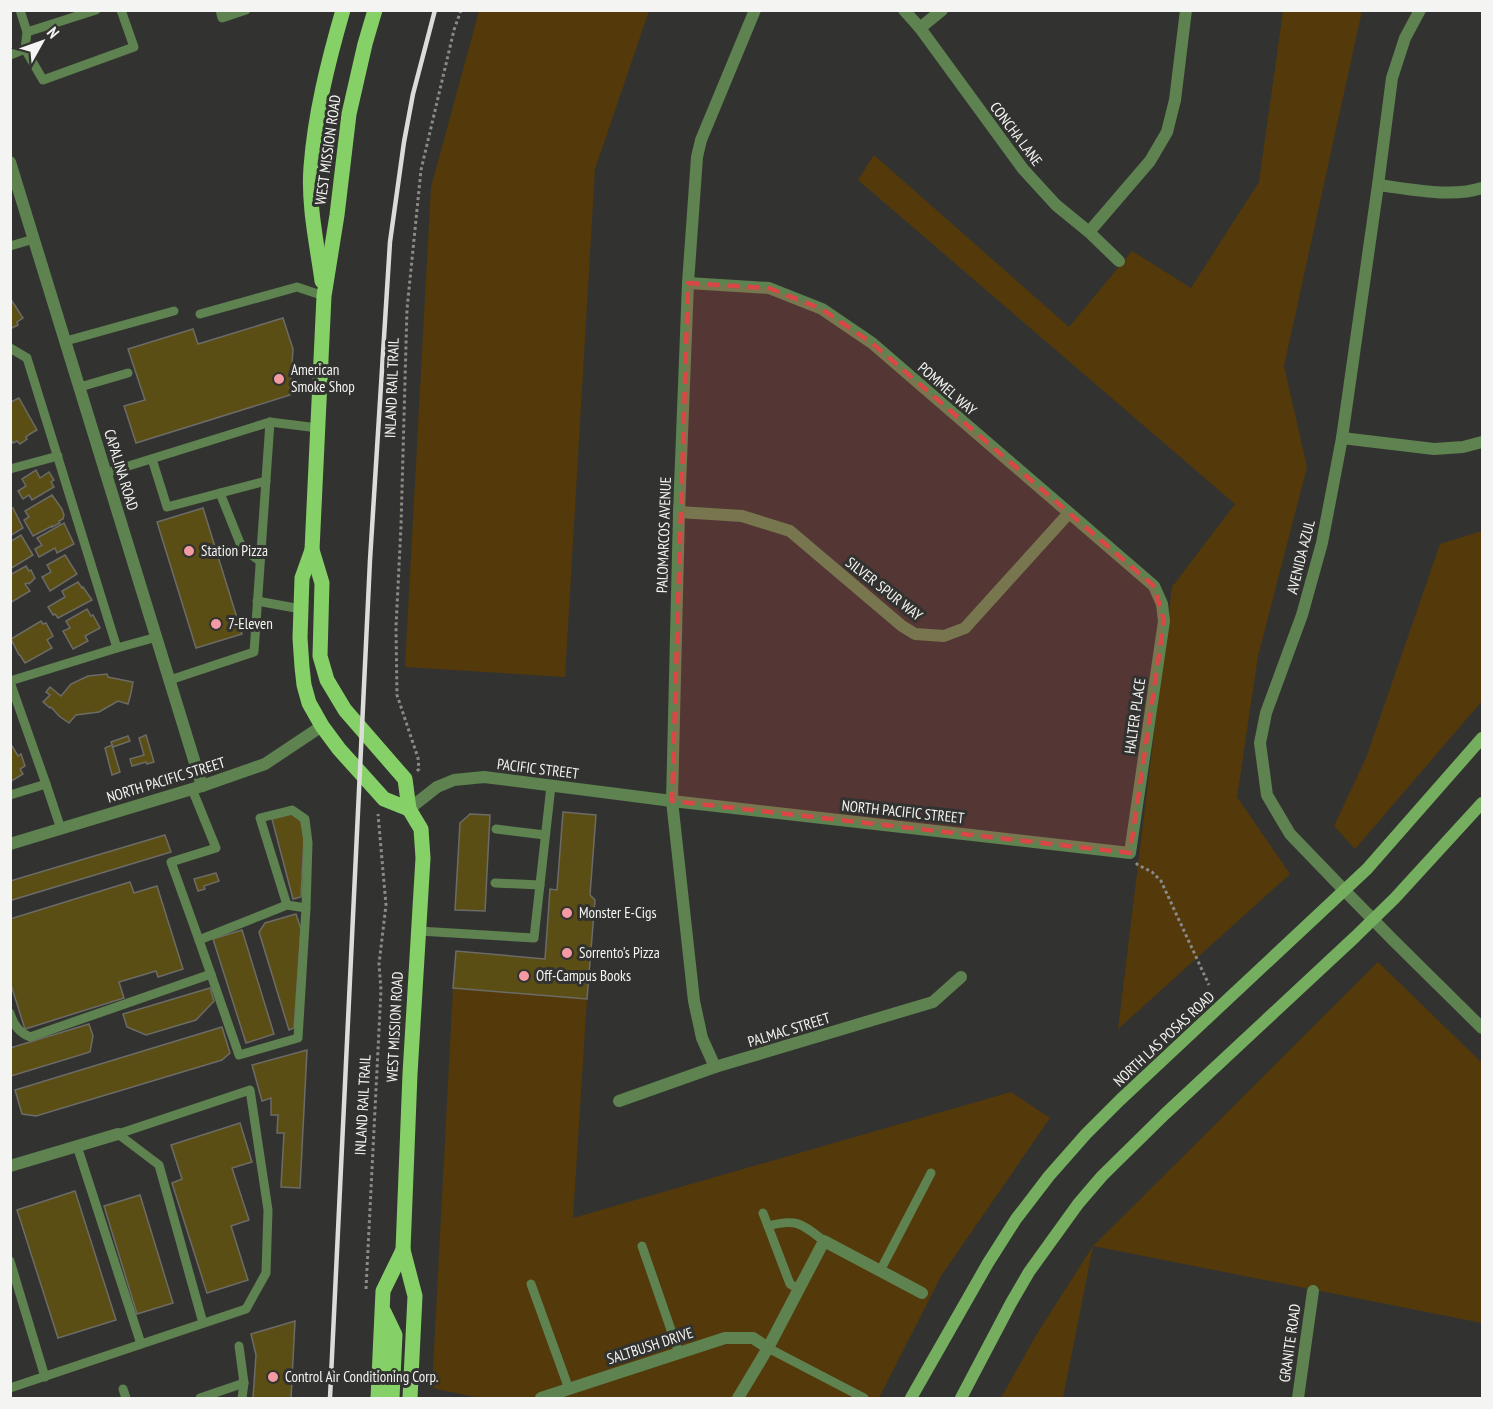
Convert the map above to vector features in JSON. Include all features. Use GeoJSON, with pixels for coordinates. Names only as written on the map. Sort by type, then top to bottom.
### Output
{"type":"FeatureCollection","features":[{"type":"Feature","properties":{"kind":"main road","name":"WEST MISSION ROAD"},"geometry":{"type":"LineString","coordinates":[[324,296],[313,214],[311,169],[327,65],[343,10]]}},
{"type":"Feature","properties":{"kind":"main road","name":"WEST MISSION ROAD"},"geometry":{"type":"LineString","coordinates":[[375,10],[349,114],[337,215],[324,296],[312,550],[302,578],[300,638],[304,685],[309,703],[321,726],[384,799],[409,809]]}},
{"type":"Feature","properties":{"kind":"main road","name":"WEST MISSION ROAD"},"geometry":{"type":"LineString","coordinates":[[312,550],[322,583],[320,656],[327,680],[345,710],[405,779],[409,809],[420,830],[423,858],[410,1074],[403,1250],[415,1296],[410,1398]]}},
{"type":"Feature","properties":{"kind":"main road","name":"NORTH LAS POSAS ROAD"},"geometry":{"type":"LineString","coordinates":[[911,1398],[988,1263],[1016,1219],[1049,1176],[1086,1134],[1120,1101],[1387,848],[1482,738]]}},
{"type":"Feature","properties":{"kind":"main road"},"geometry":{"type":"LineString","coordinates":[[961,1398],[1029,1272],[1078,1204],[1102,1176],[1150,1128],[1373,920],[1482,803]]}},
{"type":"Feature","properties":{"kind":"main road","name":"WEST MISSION ROAD"},"geometry":{"type":"LineString","coordinates":[[378,1398],[383,1290],[403,1250]]}},
{"type":"Feature","properties":{"kind":"main road"},"geometry":{"type":"LineString","coordinates":[[382,1309],[396,1335],[392,1398]]}},
{"type":"Feature","properties":{"kind":"street","name":"PALOMARCOS AVENUE"},"geometry":{"type":"LineString","coordinates":[[715,1067],[702,1038],[694,1001],[672,801],[679,512],[688,283],[697,157],[701,140],[755,10]]}},
{"type":"Feature","properties":{"kind":"street","name":"CONCHA LANE"},"geometry":{"type":"LineString","coordinates":[[904,10],[920,28],[1023,169],[1056,205],[1119,261]]}},
{"type":"Feature","properties":{"kind":"street"},"geometry":{"type":"LineString","coordinates":[[920,28],[942,10]]}},
{"type":"Feature","properties":{"kind":"street"},"geometry":{"type":"LineString","coordinates":[[1089,232],[1150,161],[1167,132],[1175,100],[1186,10]]}},
{"type":"Feature","properties":{"kind":"street","name":"AVENIDA AZUL"},"geometry":{"type":"LineString","coordinates":[[1420,10],[1405,38],[1392,78],[1342,438],[1322,543],[1302,615],[1266,713],[1260,743],[1266,795],[1290,834],[1482,1028]]}},
{"type":"Feature","properties":{"kind":"street","name":"CAPALINA ROAD"},"geometry":{"type":"LineString","coordinates":[[10,162],[170,680],[197,788]]}},
{"type":"Feature","properties":{"kind":"street"},"geometry":{"type":"LineString","coordinates":[[1378,186],[1443,193],[1482,188]]}},
{"type":"Feature","properties":{"kind":"street","name":"POMMEL WAY"},"geometry":{"type":"LineString","coordinates":[[688,283],[769,288],[822,309],[872,343],[1154,586]]}},
{"type":"Feature","properties":{"kind":"street"},"geometry":{"type":"LineString","coordinates":[[1342,438],[1434,449],[1464,447],[1482,442]]}},
{"type":"Feature","properties":{"kind":"street","name":"SILVER SPUR WAY"},"geometry":{"type":"LineString","coordinates":[[679,512],[742,516],[790,531],[902,626],[915,634],[944,636],[965,628],[1069,513]]}},
{"type":"Feature","properties":{"kind":"street","name":"HALTER PLACE"},"geometry":{"type":"LineString","coordinates":[[1130,853],[1164,621],[1162,604],[1154,586]]}},
{"type":"Feature","properties":{"kind":"street","name":"NORTH PACIFIC STREET"},"geometry":{"type":"LineString","coordinates":[[10,844],[197,788],[265,764],[321,726]]}},
{"type":"Feature","properties":{"kind":"street","name":"PACIFIC STREET"},"geometry":{"type":"LineString","coordinates":[[409,809],[437,787],[454,780],[484,777],[672,801]]}},
{"type":"Feature","properties":{"kind":"street","name":"NORTH PACIFIC STREET"},"geometry":{"type":"LineString","coordinates":[[672,801],[1130,853]]}},
{"type":"Feature","properties":{"kind":"street","name":"PALMAC STREET"},"geometry":{"type":"LineString","coordinates":[[619,1101],[715,1067],[933,1002],[961,977]]}},
{"type":"Feature","properties":{"kind":"street"},"geometry":{"type":"LineString","coordinates":[[10,1166],[118,1134]]}},
{"type":"Feature","properties":{"kind":"street"},"geometry":{"type":"LineString","coordinates":[[738,1398],[768,1348],[824,1241],[922,1293]]}},
{"type":"Feature","properties":{"kind":"street","name":"GRANITE ROAD"},"geometry":{"type":"LineString","coordinates":[[1298,1398],[1313,1291]]}},
{"type":"Feature","properties":{"kind":"street","name":"SALTBUSH DRIVE"},"geometry":{"type":"LineString","coordinates":[[541,1398],[725,1338],[753,1338],[768,1348]]}},
{"type":"Feature","properties":{"kind":"lane"},"geometry":{"type":"LineString","coordinates":[[20,10],[27,32],[25,49],[43,80],[134,47],[121,10]]}},
{"type":"Feature","properties":{"kind":"lane"},"geometry":{"type":"LineString","coordinates":[[27,32],[96,10]]}},
{"type":"Feature","properties":{"kind":"lane"},"geometry":{"type":"LineString","coordinates":[[220,10],[222,18],[246,10]]}},
{"type":"Feature","properties":{"kind":"lane"},"geometry":{"type":"LineString","coordinates":[[10,55],[25,49]]}},
{"type":"Feature","properties":{"kind":"lane"},"geometry":{"type":"LineString","coordinates":[[10,246],[34,239]]}},
{"type":"Feature","properties":{"kind":"lane"},"geometry":{"type":"LineString","coordinates":[[200,314],[297,287],[324,296]]}},
{"type":"Feature","properties":{"kind":"lane"},"geometry":{"type":"LineString","coordinates":[[66,341],[174,311]]}},
{"type":"Feature","properties":{"kind":"lane"},"geometry":{"type":"LineString","coordinates":[[10,348],[27,358],[117,648]]}},
{"type":"Feature","properties":{"kind":"lane"},"geometry":{"type":"LineString","coordinates":[[80,387],[128,373]]}},
{"type":"Feature","properties":{"kind":"lane"},"geometry":{"type":"LineString","coordinates":[[170,680],[254,652],[270,422]]}},
{"type":"Feature","properties":{"kind":"lane"},"geometry":{"type":"LineString","coordinates":[[106,473],[270,422],[318,428]]}},
{"type":"Feature","properties":{"kind":"lane"},"geometry":{"type":"LineString","coordinates":[[10,469],[58,456]]}},
{"type":"Feature","properties":{"kind":"lane"},"geometry":{"type":"LineString","coordinates":[[152,459],[167,507],[266,482]]}},
{"type":"Feature","properties":{"kind":"lane"},"geometry":{"type":"LineString","coordinates":[[220,493],[242,548],[260,561]]}},
{"type":"Feature","properties":{"kind":"lane"},"geometry":{"type":"LineString","coordinates":[[257,601],[301,609]]}},
{"type":"Feature","properties":{"kind":"lane"},"geometry":{"type":"LineString","coordinates":[[61,828],[10,682],[157,637]]}},
{"type":"Feature","properties":{"kind":"lane"},"geometry":{"type":"LineString","coordinates":[[10,795],[46,784]]}},
{"type":"Feature","properties":{"kind":"lane"},"geometry":{"type":"LineString","coordinates":[[418,931],[534,938],[551,786]]}},
{"type":"Feature","properties":{"kind":"lane"},"geometry":{"type":"LineString","coordinates":[[197,788],[216,848],[171,862],[239,1055],[298,1038],[309,843],[305,819],[292,810],[260,818],[287,904]]}},
{"type":"Feature","properties":{"kind":"lane"},"geometry":{"type":"LineString","coordinates":[[496,829],[545,835]]}},
{"type":"Feature","properties":{"kind":"lane"},"geometry":{"type":"LineString","coordinates":[[495,883],[540,885]]}},
{"type":"Feature","properties":{"kind":"lane"},"geometry":{"type":"LineString","coordinates":[[199,940],[287,904],[306,908]]}},
{"type":"Feature","properties":{"kind":"lane"},"geometry":{"type":"LineString","coordinates":[[10,1013],[20,1033],[30,1037],[211,974]]}},
{"type":"Feature","properties":{"kind":"lane"},"geometry":{"type":"LineString","coordinates":[[10,1388],[246,1309],[266,1273],[268,1210],[250,1090],[118,1134]]}},
{"type":"Feature","properties":{"kind":"lane"},"geometry":{"type":"LineString","coordinates":[[118,1134],[159,1165],[203,1323]]}},
{"type":"Feature","properties":{"kind":"lane"},"geometry":{"type":"LineString","coordinates":[[77,1146],[141,1344]]}},
{"type":"Feature","properties":{"kind":"lane"},"geometry":{"type":"LineString","coordinates":[[880,1271],[931,1173]]}},
{"type":"Feature","properties":{"kind":"lane"},"geometry":{"type":"LineString","coordinates":[[763,1213],[790,1284],[799,1289]]}},
{"type":"Feature","properties":{"kind":"lane"},"geometry":{"type":"LineString","coordinates":[[768,1226],[786,1221],[803,1225],[824,1241]]}},
{"type":"Feature","properties":{"kind":"lane"},"geometry":{"type":"LineString","coordinates":[[642,1246],[679,1353]]}},
{"type":"Feature","properties":{"kind":"lane"},"geometry":{"type":"LineString","coordinates":[[10,1261],[45,1377]]}},
{"type":"Feature","properties":{"kind":"lane"},"geometry":{"type":"LineString","coordinates":[[531,1284],[569,1389]]}},
{"type":"Feature","properties":{"kind":"lane"},"geometry":{"type":"LineString","coordinates":[[239,1346],[244,1383],[242,1398]]}},
{"type":"Feature","properties":{"kind":"lane"},"geometry":{"type":"LineString","coordinates":[[768,1348],[864,1398]]}},
{"type":"Feature","properties":{"kind":"lane"},"geometry":{"type":"LineString","coordinates":[[200,1398],[244,1383]]}},
{"type":"Feature","properties":{"kind":"path","name":"INLAND RAIL TRAIL"},"geometry":{"type":"LineString","coordinates":[[419,769],[418,758],[397,695],[396,627],[407,309],[421,170],[454,30],[461,10]]}},
{"type":"Feature","properties":{"kind":"path","name":"INLAND RAIL TRAIL"},"geometry":{"type":"LineString","coordinates":[[366,1290],[381,990],[379,964],[386,905],[378,812]]}},
{"type":"Feature","properties":{"kind":"path"},"geometry":{"type":"LineString","coordinates":[[1130,853],[1138,865],[1152,872],[1161,881],[1209,985]]}},
{"type":"Feature","properties":{"kind":"highlighted area"},"geometry":{"type":"Polygon","coordinates":[[[688,283],[769,288],[822,309],[872,343],[1154,586],[1164,621],[1130,853],[672,801],[688,283]]]}},
{"type":"Feature","properties":{"kind":"shaded area"},"geometry":{"type":"Polygon","coordinates":[[[479,11],[649,11],[595,169],[565,677],[405,667],[431,187],[479,11]]]}},
{"type":"Feature","properties":{"kind":"shaded area"},"geometry":{"type":"Polygon","coordinates":[[[1283,11],[1362,11],[1284,366],[1307,467],[1258,656],[1237,797],[1290,874],[1118,1029],[1172,587],[1235,504],[858,180],[874,155],[1069,327],[1132,251],[1191,288],[1259,182],[1283,11]]]}},
{"type":"Feature","properties":{"kind":"shaded area"},"geometry":{"type":"Polygon","coordinates":[[[1482,531],[1482,701],[1355,849],[1334,826],[1366,758],[1440,544],[1482,531]]]}},
{"type":"Feature","properties":{"kind":"shaded area"},"geometry":{"type":"Polygon","coordinates":[[[1378,962],[1482,1063],[1482,1323],[1093,1246],[1378,962]]]}},
{"type":"Feature","properties":{"kind":"shaded area"},"geometry":{"type":"Polygon","coordinates":[[[453,988],[587,999],[573,1218],[1011,1092],[1050,1118],[941,1276],[879,1398],[475,1398],[432,1388],[453,988]]]}},
{"type":"Feature","properties":{"kind":"shaded area"},"geometry":{"type":"Polygon","coordinates":[[[1093,1246],[1063,1398],[1001,1398],[1035,1337],[1093,1246]]]}},
{"type":"Feature","properties":{"kind":"building"},"geometry":{"type":"Polygon","coordinates":[[[10,298],[23,318],[17,322],[18,325],[10,329],[10,298]]]}},
{"type":"Feature","properties":{"kind":"building"},"geometry":{"type":"Polygon","coordinates":[[[283,318],[293,349],[290,395],[136,443],[124,406],[145,400],[128,349],[193,329],[198,344],[283,318]]]}},
{"type":"Feature","properties":{"kind":"building"},"geometry":{"type":"Polygon","coordinates":[[[19,398],[37,430],[20,444],[17,441],[13,443],[10,438],[10,401],[19,398]]]}},
{"type":"Feature","properties":{"kind":"building"},"geometry":{"type":"Polygon","coordinates":[[[36,470],[40,478],[49,472],[54,480],[51,482],[54,487],[32,500],[29,495],[23,499],[18,491],[26,486],[22,479],[36,470]]]}},
{"type":"Feature","properties":{"kind":"building"},"geometry":{"type":"Polygon","coordinates":[[[52,495],[62,509],[63,519],[59,521],[60,523],[33,536],[24,520],[29,517],[25,511],[52,495]]]}},
{"type":"Feature","properties":{"kind":"building"},"geometry":{"type":"Polygon","coordinates":[[[13,508],[23,528],[10,536],[10,509],[13,508]]]}},
{"type":"Feature","properties":{"kind":"building"},"geometry":{"type":"Polygon","coordinates":[[[203,508],[242,634],[196,648],[157,522],[203,508]]]}},
{"type":"Feature","properties":{"kind":"building"},"geometry":{"type":"Polygon","coordinates":[[[64,523],[74,544],[57,553],[55,548],[39,557],[35,549],[42,545],[37,538],[64,523]]]}},
{"type":"Feature","properties":{"kind":"building"},"geometry":{"type":"Polygon","coordinates":[[[21,535],[33,555],[10,569],[10,542],[21,535]]]}},
{"type":"Feature","properties":{"kind":"building"},"geometry":{"type":"Polygon","coordinates":[[[65,555],[77,574],[50,591],[42,577],[51,572],[47,565],[65,555]]]}},
{"type":"Feature","properties":{"kind":"building"},"geometry":{"type":"Polygon","coordinates":[[[26,566],[35,578],[29,584],[25,584],[30,591],[10,603],[10,575],[26,566]]]}},
{"type":"Feature","properties":{"kind":"building"},"geometry":{"type":"Polygon","coordinates":[[[78,582],[92,600],[58,618],[55,614],[53,615],[48,607],[65,597],[62,591],[78,582]]]}},
{"type":"Feature","properties":{"kind":"building"},"geometry":{"type":"Polygon","coordinates":[[[87,609],[100,628],[85,636],[88,641],[73,649],[63,631],[70,628],[66,621],[87,609]]]}},
{"type":"Feature","properties":{"kind":"building"},"geometry":{"type":"Polygon","coordinates":[[[41,621],[43,624],[46,623],[53,636],[47,640],[52,648],[25,663],[11,639],[41,621]]]}},
{"type":"Feature","properties":{"kind":"building"},"geometry":{"type":"Polygon","coordinates":[[[107,674],[108,677],[133,682],[128,704],[118,701],[99,712],[76,715],[69,723],[43,702],[50,695],[46,692],[50,687],[61,696],[71,684],[88,676],[107,674]]]}},
{"type":"Feature","properties":{"kind":"building"},"geometry":{"type":"Polygon","coordinates":[[[146,735],[154,762],[132,766],[130,759],[144,755],[139,738],[146,735]]]}},
{"type":"Feature","properties":{"kind":"building"},"geometry":{"type":"Polygon","coordinates":[[[128,736],[130,741],[113,747],[111,742],[128,736]]]}},
{"type":"Feature","properties":{"kind":"building"},"geometry":{"type":"Polygon","coordinates":[[[112,745],[120,772],[112,775],[105,748],[112,745]]]}},
{"type":"Feature","properties":{"kind":"building"},"geometry":{"type":"Polygon","coordinates":[[[12,746],[18,756],[21,754],[25,766],[20,769],[23,774],[10,782],[10,747],[12,746]]]}},
{"type":"Feature","properties":{"kind":"building"},"geometry":{"type":"Polygon","coordinates":[[[563,812],[596,815],[590,895],[595,900],[587,999],[453,988],[456,951],[545,959],[550,889],[557,890],[563,812]]]}},
{"type":"Feature","properties":{"kind":"building"},"geometry":{"type":"Polygon","coordinates":[[[292,814],[300,817],[304,838],[301,897],[293,899],[272,819],[292,814]]]}},
{"type":"Feature","properties":{"kind":"building"},"geometry":{"type":"Polygon","coordinates":[[[470,814],[490,815],[485,911],[455,910],[460,823],[470,814]]]}},
{"type":"Feature","properties":{"kind":"building"},"geometry":{"type":"Polygon","coordinates":[[[165,835],[171,852],[12,900],[10,881],[165,835]]]}},
{"type":"Feature","properties":{"kind":"building"},"geometry":{"type":"Polygon","coordinates":[[[216,873],[219,881],[204,886],[205,889],[198,891],[194,879],[216,873]]]}},
{"type":"Feature","properties":{"kind":"building"},"geometry":{"type":"Polygon","coordinates":[[[130,882],[134,893],[157,886],[183,969],[158,977],[156,971],[119,982],[124,998],[25,1029],[10,982],[10,919],[130,882]]]}},
{"type":"Feature","properties":{"kind":"building"},"geometry":{"type":"Polygon","coordinates":[[[296,914],[301,929],[294,1028],[289,1030],[259,932],[265,923],[296,914]]]}},
{"type":"Feature","properties":{"kind":"building"},"geometry":{"type":"Polygon","coordinates":[[[242,930],[274,1034],[246,1043],[213,939],[242,930]]]}},
{"type":"Feature","properties":{"kind":"building"},"geometry":{"type":"Polygon","coordinates":[[[210,988],[214,1001],[196,1020],[146,1035],[127,1027],[123,1014],[210,988]]]}},
{"type":"Feature","properties":{"kind":"building"},"geometry":{"type":"Polygon","coordinates":[[[89,1024],[93,1036],[90,1052],[11,1076],[10,1048],[89,1024]]]}},
{"type":"Feature","properties":{"kind":"building"},"geometry":{"type":"Polygon","coordinates":[[[222,1027],[230,1053],[222,1060],[36,1116],[22,1114],[15,1090],[222,1027]]]}},
{"type":"Feature","properties":{"kind":"building"},"geometry":{"type":"Polygon","coordinates":[[[307,1050],[300,1188],[281,1187],[284,1133],[277,1133],[278,1115],[271,1115],[271,1098],[262,1101],[252,1065],[307,1050]]]}},
{"type":"Feature","properties":{"kind":"building"},"geometry":{"type":"Polygon","coordinates":[[[240,1123],[252,1162],[232,1168],[249,1220],[231,1226],[248,1280],[207,1293],[172,1183],[182,1179],[171,1145],[240,1123]]]}},
{"type":"Feature","properties":{"kind":"building"},"geometry":{"type":"Polygon","coordinates":[[[75,1191],[116,1320],[58,1338],[17,1210],[75,1191]]]}},
{"type":"Feature","properties":{"kind":"building"},"geometry":{"type":"Polygon","coordinates":[[[140,1195],[173,1303],[137,1314],[104,1206],[140,1195]]]}},
{"type":"Feature","properties":{"kind":"building","name":"Control Air Conditioning Corp."},"geometry":{"type":"Polygon","coordinates":[[[295,1321],[291,1398],[253,1398],[256,1355],[251,1334],[295,1321]]]}},
{"type":"Feature","properties":{"kind":"railway"},"geometry":{"type":"LineString","coordinates":[[330,1398],[370,560],[390,242],[413,94],[435,10]]}},
{"type":"Feature","properties":{"kind":"place","name":"American Smoke Shop"},"geometry":{"type":"Point","coordinates":[279,379]}},
{"type":"Feature","properties":{"kind":"place","name":"Station Pizza"},"geometry":{"type":"Point","coordinates":[189,551]}},
{"type":"Feature","properties":{"kind":"place","name":"7-Eleven"},"geometry":{"type":"Point","coordinates":[216,624]}},
{"type":"Feature","properties":{"kind":"place","name":"Monster E-Cigs"},"geometry":{"type":"Point","coordinates":[567,913]}},
{"type":"Feature","properties":{"kind":"place","name":"Sorrento's Pizza"},"geometry":{"type":"Point","coordinates":[567,953]}},
{"type":"Feature","properties":{"kind":"place","name":"Off-Campus Books"},"geometry":{"type":"Point","coordinates":[524,976]}},
{"type":"Feature","properties":{"kind":"place","name":"Control Air Conditioning Corp."},"geometry":{"type":"Point","coordinates":[273,1377]}}]}
